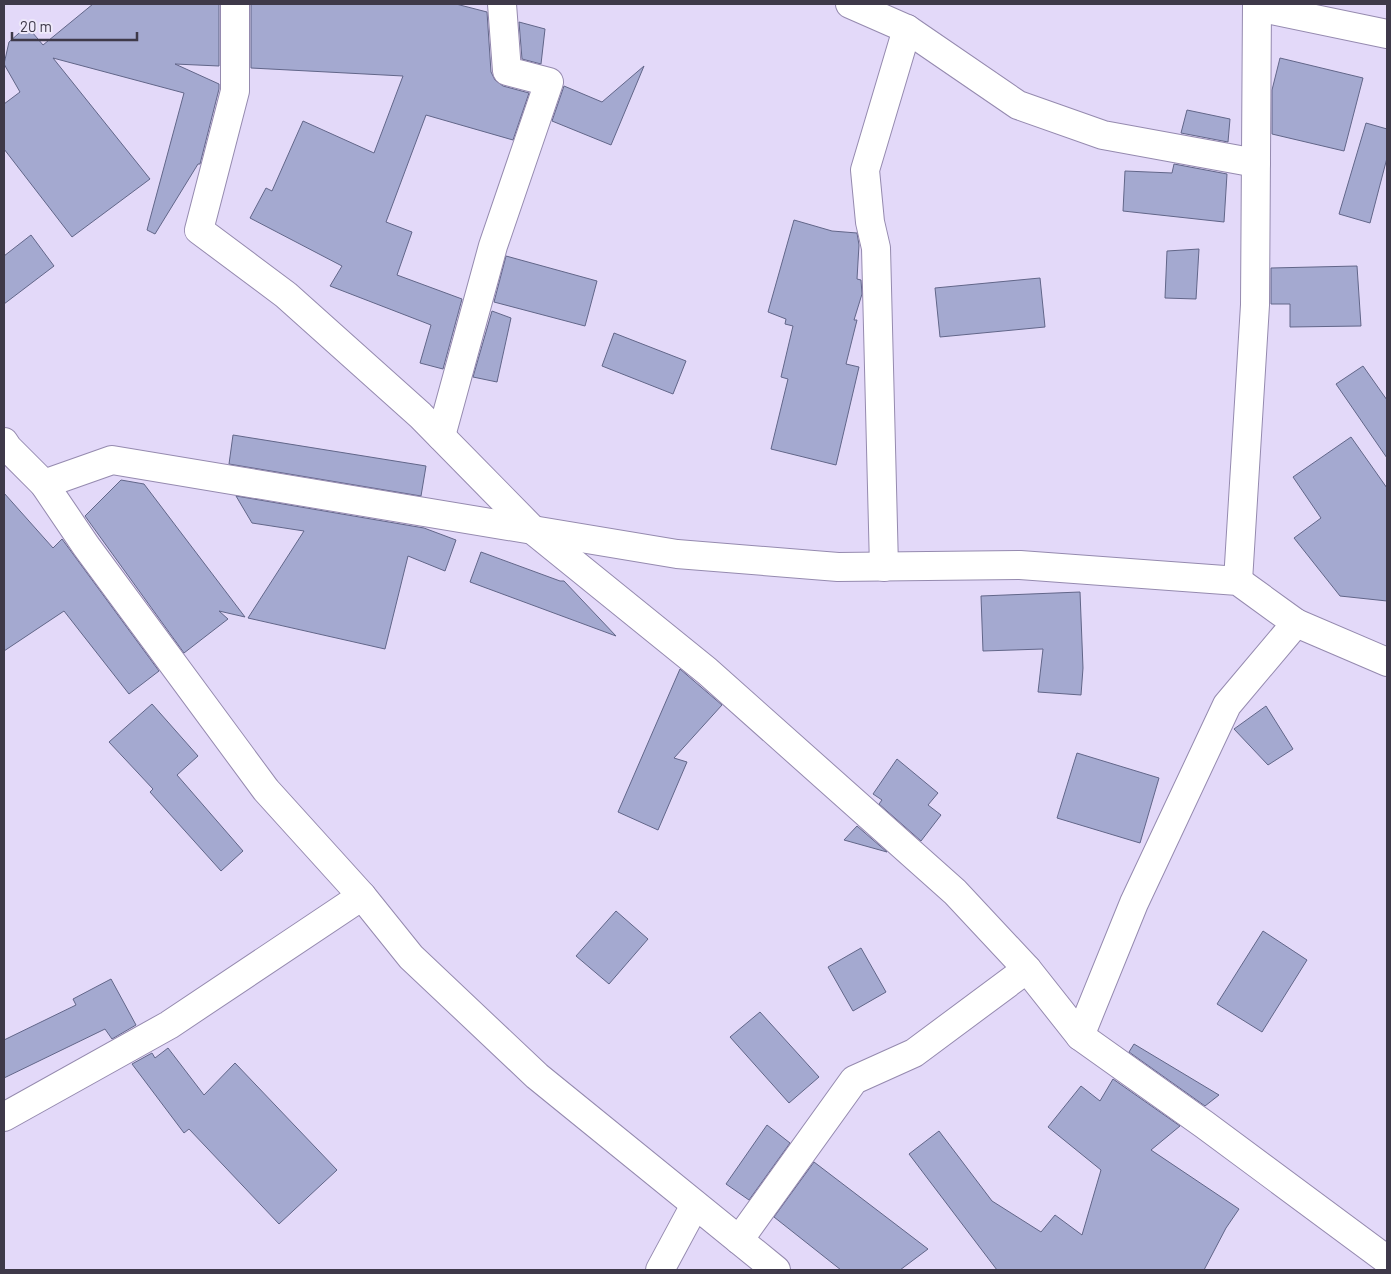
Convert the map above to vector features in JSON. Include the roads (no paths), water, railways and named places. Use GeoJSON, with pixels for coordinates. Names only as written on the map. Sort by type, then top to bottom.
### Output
{"type":"FeatureCollection","features":[{"type":"Feature","properties":{"kind":"street"},"geometry":{"type":"LineString","coordinates":[[235,4],[235,91],[199,230],[286,295],[420,415],[534,531],[707,671],[955,892],[1027,969],[1080,1036],[1205,1125],[1387,1260]]}},
{"type":"Feature","properties":{"kind":"street"},"geometry":{"type":"LineString","coordinates":[[440,436],[493,246],[548,82],[507,71],[502,4]]}},
{"type":"Feature","properties":{"kind":"street"},"geometry":{"type":"LineString","coordinates":[[850,4],[907,29],[1018,105],[1103,135],[1256,163]]}},
{"type":"Feature","properties":{"kind":"street"},"geometry":{"type":"LineString","coordinates":[[1238,581],[1255,305],[1257,5],[1387,34]]}},
{"type":"Feature","properties":{"kind":"street"},"geometry":{"type":"LineString","coordinates":[[884,567],[876,248],[870,222],[865,170],[907,29]]}},
{"type":"Feature","properties":{"kind":"street"},"geometry":{"type":"LineString","coordinates":[[5,448],[44,484],[86,546],[266,790],[362,896],[411,956],[537,1076],[776,1270]]}},
{"type":"Feature","properties":{"kind":"street"},"geometry":{"type":"LineString","coordinates":[[44,484],[112,460],[677,554],[838,567],[1020,565],[1238,581],[1296,623],[1387,662]]}},
{"type":"Feature","properties":{"kind":"street"},"geometry":{"type":"LineString","coordinates":[[1080,1036],[1134,903],[1227,705],[1296,623]]}},
{"type":"Feature","properties":{"kind":"street"},"geometry":{"type":"LineString","coordinates":[[4,1117],[168,1025],[362,896]]}},
{"type":"Feature","properties":{"kind":"street"},"geometry":{"type":"LineString","coordinates":[[739,1240],[854,1080],[914,1053],[1027,969]]}},
{"type":"Feature","properties":{"kind":"street"},"geometry":{"type":"LineString","coordinates":[[660,1270],[695,1205]]}}]}
